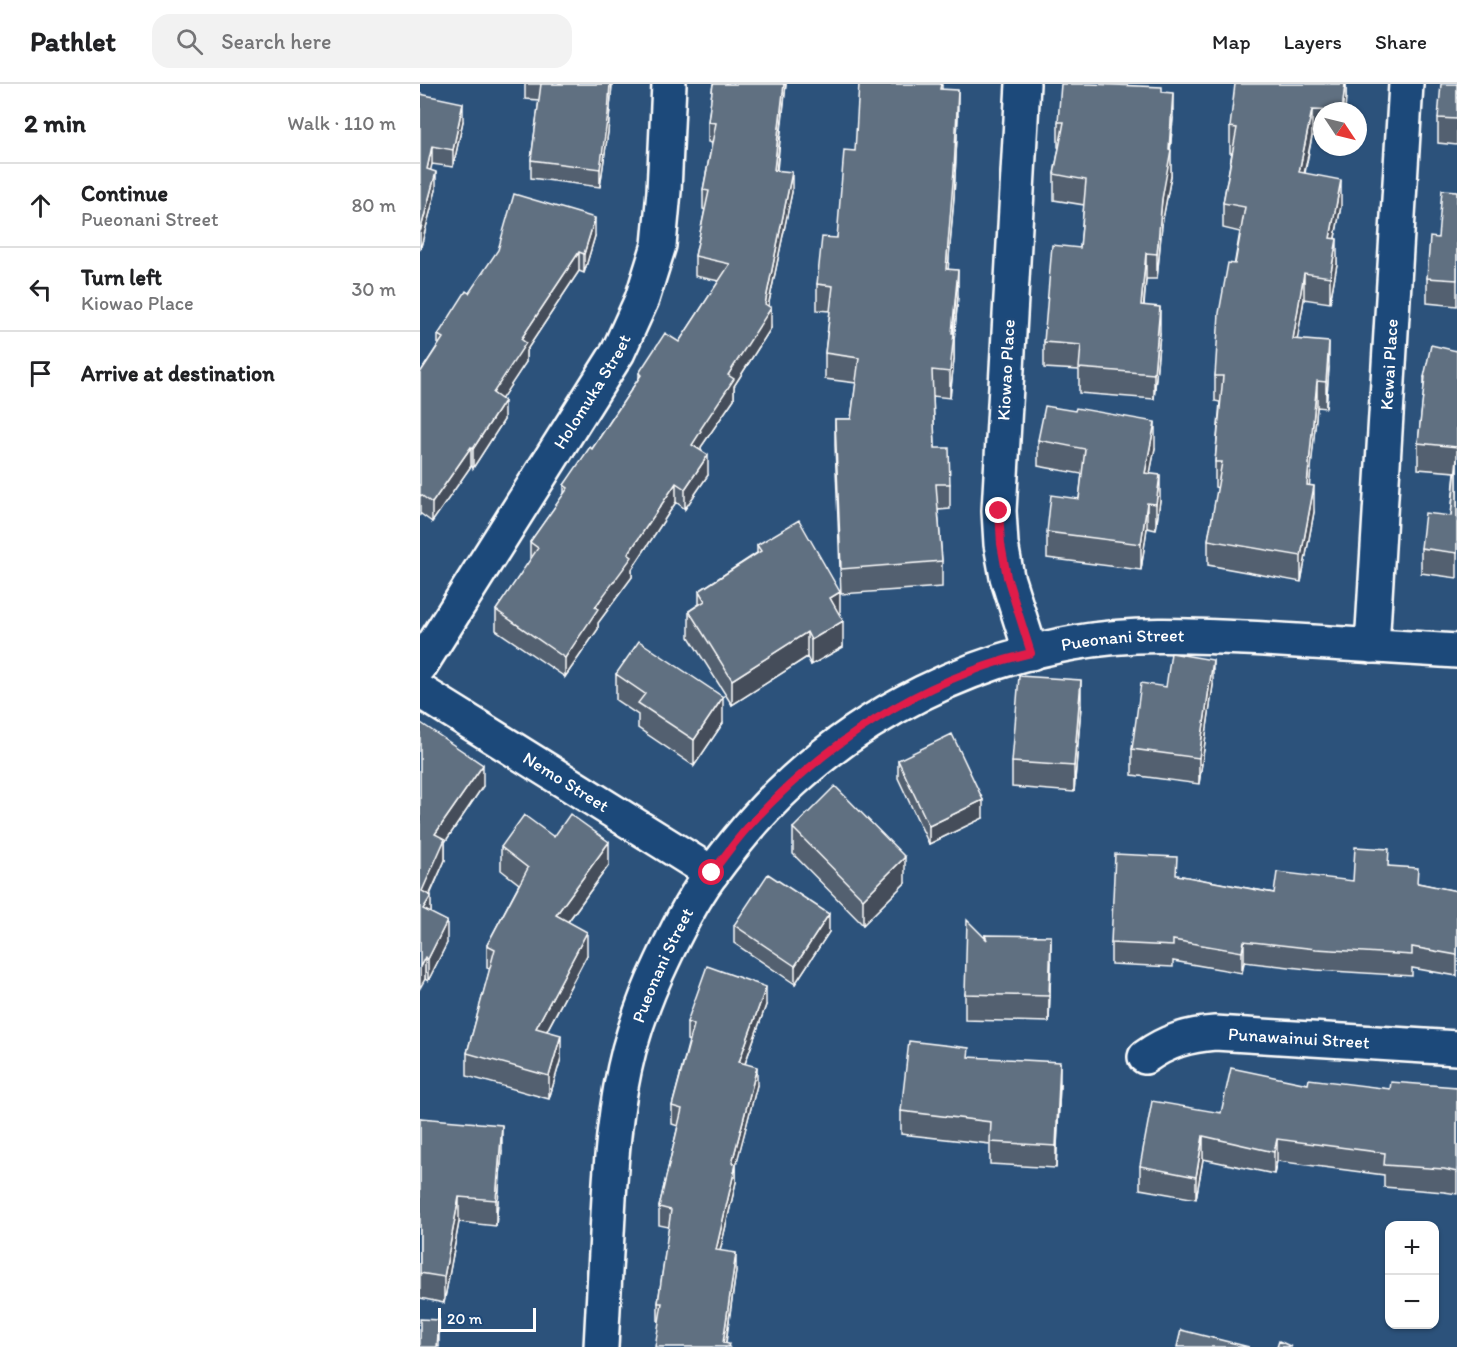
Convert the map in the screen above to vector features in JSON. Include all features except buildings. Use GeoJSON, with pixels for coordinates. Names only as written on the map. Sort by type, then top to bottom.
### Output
{"type":"FeatureCollection","features":[{"type":"Feature","properties":{"kind":"street","name":"Holomuka Street"},"geometry":{"type":"LineString","coordinates":[[420,666],[612,362],[642,299],[659,245],[669,84]]}},
{"type":"Feature","properties":{"kind":"street","name":"Kiowao Place"},"geometry":{"type":"LineString","coordinates":[[1023,84],[999,511],[1001,544],[1007,577],[1031,653]]}},
{"type":"Feature","properties":{"kind":"street","name":"Kewai Place"},"geometry":{"type":"LineString","coordinates":[[1372,646],[1406,84]]}},
{"type":"Feature","properties":{"kind":"street","name":"Pueonani Street"},"geometry":{"type":"LineString","coordinates":[[601,1347],[616,1112],[629,1049],[649,989],[676,932],[712,873],[748,827],[792,782],[842,741],[895,706],[952,679],[1011,657],[1073,643],[1137,635],[1200,636],[1457,651]]}},
{"type":"Feature","properties":{"kind":"street","name":"Nemo Street"},"geometry":{"type":"LineString","coordinates":[[420,691],[712,873]]}},
{"type":"Feature","properties":{"kind":"street","name":"Punawainui Street"},"geometry":{"type":"LineString","coordinates":[[1144,1057],[1178,1039],[1215,1033],[1457,1048]]}},
{"type":"Feature","properties":{"kind":"route"},"geometry":{"type":"LineString","coordinates":[[712,873],[748,827],[792,782],[842,741],[895,706],[952,679],[1011,657],[1031,653],[1007,577],[1001,544],[999,511]]}}]}
